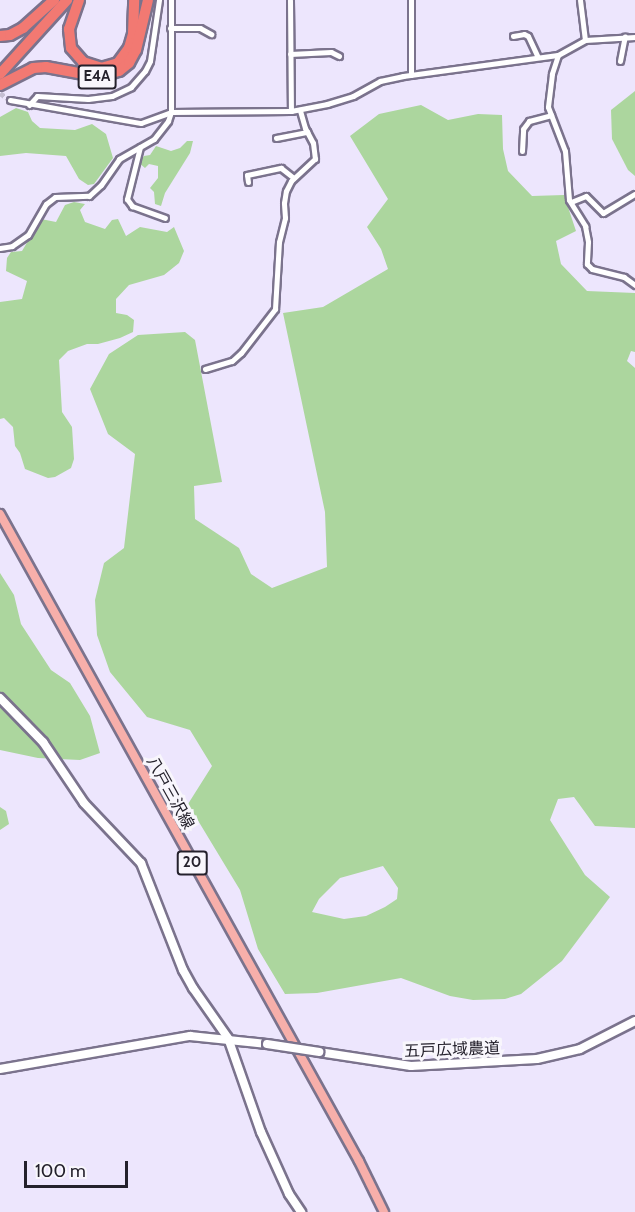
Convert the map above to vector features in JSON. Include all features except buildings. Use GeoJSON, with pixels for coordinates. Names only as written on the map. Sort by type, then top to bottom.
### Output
{"type":"FeatureCollection","features":[{"type":"Feature","properties":{"kind":"highway"},"geometry":{"type":"LineString","coordinates":[[0,36],[10,35],[23,28],[54,0]]}},
{"type":"Feature","properties":{"kind":"highway"},"geometry":{"type":"LineString","coordinates":[[0,66],[60,0]]}},
{"type":"Feature","properties":{"kind":"highway"},"geometry":{"type":"LineString","coordinates":[[0,74],[67,0]]}},
{"type":"Feature","properties":{"kind":"highway","name":"E4A"},"geometry":{"type":"LineString","coordinates":[[79,0],[69,29],[71,48],[83,62],[101,68],[118,63],[129,48],[133,34],[134,0]]}},
{"type":"Feature","properties":{"kind":"highway","name":"E4A"},"geometry":{"type":"LineString","coordinates":[[0,85],[33,68],[54,69],[100,77],[119,72],[129,63],[136,50],[148,0]]}},
{"type":"Feature","properties":{"kind":"main road","name":"八戸三沢線"},"geometry":{"type":"LineString","coordinates":[[0,514],[359,1161],[384,1212]]}},
{"type":"Feature","properties":{"kind":"street"},"geometry":{"type":"LineString","coordinates":[[29,105],[37,96],[88,99],[112,96],[131,87],[150,62],[159,0]]}},
{"type":"Feature","properties":{"kind":"street"},"geometry":{"type":"LineString","coordinates":[[0,248],[12,246],[28,235],[46,204],[55,197],[89,196],[97,190],[119,159],[160,132],[171,112],[171,0]]}},
{"type":"Feature","properties":{"kind":"street"},"geometry":{"type":"LineString","coordinates":[[290,0],[291,111]]}},
{"type":"Feature","properties":{"kind":"street"},"geometry":{"type":"LineString","coordinates":[[411,0],[411,75]]}},
{"type":"Feature","properties":{"kind":"street"},"geometry":{"type":"LineString","coordinates":[[580,0],[585,40]]}},
{"type":"Feature","properties":{"kind":"street"},"geometry":{"type":"LineString","coordinates":[[170,28],[200,28],[211,34]]}},
{"type":"Feature","properties":{"kind":"street"},"geometry":{"type":"LineString","coordinates":[[513,36],[524,34],[528,36],[538,57]]}},
{"type":"Feature","properties":{"kind":"street"},"geometry":{"type":"LineString","coordinates":[[620,61],[625,36]]}},
{"type":"Feature","properties":{"kind":"street"},"geometry":{"type":"LineString","coordinates":[[10,100],[141,123],[171,112],[291,111],[353,96],[380,81],[558,55],[585,40],[635,37]]}},
{"type":"Feature","properties":{"kind":"street"},"geometry":{"type":"LineString","coordinates":[[290,54],[331,52],[339,56]]}},
{"type":"Feature","properties":{"kind":"street"},"geometry":{"type":"LineString","coordinates":[[558,55],[548,94],[551,115],[565,151],[571,202],[585,226],[588,242],[587,264],[592,269],[624,277],[635,285]]}},
{"type":"Feature","properties":{"kind":"street"},"geometry":{"type":"LineString","coordinates":[[205,369],[232,361],[275,309],[279,242],[285,218],[286,191],[294,178],[315,159],[313,143],[300,110]]}},
{"type":"Feature","properties":{"kind":"street"},"geometry":{"type":"LineString","coordinates":[[522,151],[523,129],[529,121],[551,115]]}},
{"type":"Feature","properties":{"kind":"street"},"geometry":{"type":"LineString","coordinates":[[276,138],[307,132]]}},
{"type":"Feature","properties":{"kind":"street"},"geometry":{"type":"LineString","coordinates":[[140,147],[127,199],[132,206],[165,218]]}},
{"type":"Feature","properties":{"kind":"street"},"geometry":{"type":"LineString","coordinates":[[248,182],[247,175],[281,168],[294,178]]}},
{"type":"Feature","properties":{"kind":"street"},"geometry":{"type":"LineString","coordinates":[[571,202],[586,196],[603,213],[635,194]]}},
{"type":"Feature","properties":{"kind":"street"},"geometry":{"type":"LineString","coordinates":[[0,698],[43,742],[84,803],[141,863],[183,970],[192,988],[228,1038],[261,1132],[289,1194],[301,1212]]}},
{"type":"Feature","properties":{"kind":"street","name":"五戸広域農道"},"geometry":{"type":"LineString","coordinates":[[0,1069],[167,1038],[190,1036],[228,1038],[411,1066],[537,1059],[580,1049],[635,1022]]}},
{"type":"Feature","properties":{"kind":"green space"},"geometry":{"type":"Polygon","coordinates":[[[635,91],[635,176],[628,170],[612,139],[611,110],[635,91]]]}},
{"type":"Feature","properties":{"kind":"green space"},"geometry":{"type":"Polygon","coordinates":[[[421,105],[448,120],[478,114],[502,115],[503,149],[508,171],[532,196],[564,195],[576,231],[556,241],[561,264],[587,291],[635,293],[635,352],[631,351],[627,361],[635,368],[635,828],[595,826],[574,797],[558,799],[550,820],[585,875],[610,897],[562,961],[521,994],[505,999],[473,1000],[450,996],[401,978],[317,993],[285,994],[258,949],[240,890],[188,804],[212,766],[190,730],[147,717],[110,672],[97,635],[95,600],[104,563],[124,548],[135,454],[108,434],[90,389],[109,354],[138,335],[185,332],[195,340],[222,482],[194,486],[195,519],[239,548],[251,574],[272,588],[327,567],[325,512],[283,313],[323,307],[388,269],[381,249],[367,227],[388,199],[350,136],[379,114],[421,105]],[[383,866],[340,878],[319,899],[312,912],[344,919],[366,916],[397,899],[398,888],[383,866]]]}},
{"type":"Feature","properties":{"kind":"green space"},"geometry":{"type":"Polygon","coordinates":[[[16,108],[28,112],[32,121],[40,128],[75,130],[92,124],[106,134],[113,158],[94,184],[88,185],[79,179],[66,156],[26,153],[0,156],[0,117],[16,108]]]}},
{"type":"Feature","properties":{"kind":"green space"},"geometry":{"type":"Polygon","coordinates":[[[187,141],[193,141],[190,153],[165,193],[161,206],[155,204],[154,192],[150,188],[158,178],[158,166],[149,164],[145,168],[139,163],[144,156],[150,155],[156,146],[171,151],[180,148],[187,141]]]}},
{"type":"Feature","properties":{"kind":"green space"},"geometry":{"type":"Polygon","coordinates":[[[74,202],[85,204],[80,210],[85,222],[105,229],[112,220],[118,219],[126,236],[140,227],[167,232],[174,227],[184,251],[179,263],[164,275],[129,285],[116,299],[116,313],[127,315],[134,320],[133,332],[120,338],[98,344],[87,344],[68,351],[59,360],[62,412],[72,427],[74,459],[71,468],[55,477],[48,478],[25,469],[15,446],[13,427],[4,418],[0,419],[0,302],[22,299],[27,281],[6,271],[7,258],[11,252],[22,251],[41,219],[56,222],[65,205],[74,202]]]}},
{"type":"Feature","properties":{"kind":"green space"},"geometry":{"type":"Polygon","coordinates":[[[0,573],[14,595],[21,624],[51,670],[70,683],[90,716],[100,753],[80,760],[38,758],[0,750],[0,573]]]}},
{"type":"Feature","properties":{"kind":"green space"},"geometry":{"type":"Polygon","coordinates":[[[0,807],[6,811],[9,824],[0,830],[0,807]]]}},
{"type":"Feature","properties":{"kind":"tunnel"},"geometry":{"type":"LineString","coordinates":[[0,93],[10,100]]}}]}
